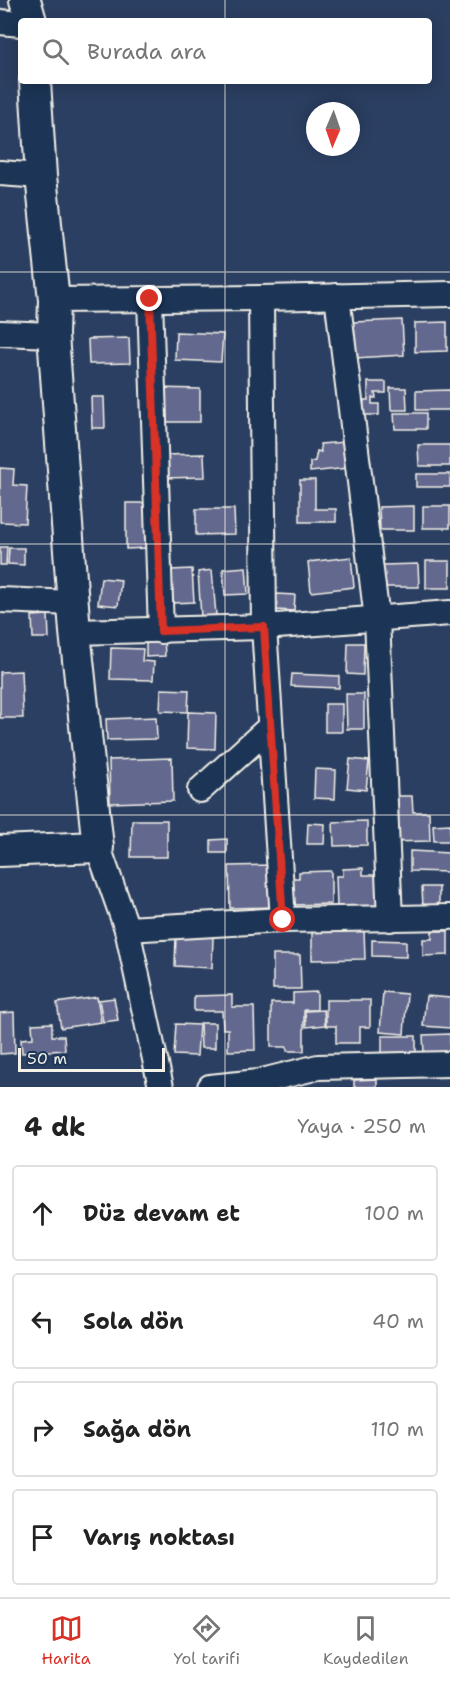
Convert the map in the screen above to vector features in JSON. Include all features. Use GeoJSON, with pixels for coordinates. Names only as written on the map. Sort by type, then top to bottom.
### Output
{"type":"FeatureCollection","features":[{"type":"Feature","properties":{"kind":"street"},"geometry":{"type":"LineString","coordinates":[[25,0],[30,18]]}},
{"type":"Feature","properties":{"kind":"street"},"geometry":{"type":"LineString","coordinates":[[31,18],[32,0]]}},
{"type":"Feature","properties":{"kind":"street"},"geometry":{"type":"LineString","coordinates":[[0,22],[18,24]]}},
{"type":"Feature","properties":{"kind":"street"},"geometry":{"type":"LineString","coordinates":[[35,84],[41,176],[54,300],[53,335],[75,632],[98,847],[127,929],[161,1087]]}},
{"type":"Feature","properties":{"kind":"street"},"geometry":{"type":"LineString","coordinates":[[0,173],[41,176]]}},
{"type":"Feature","properties":{"kind":"street"},"geometry":{"type":"LineString","coordinates":[[54,300],[450,294]]}},
{"type":"Feature","properties":{"kind":"street"},"geometry":{"type":"LineString","coordinates":[[337,296],[377,619],[390,919]]}},
{"type":"Feature","properties":{"kind":"street"},"geometry":{"type":"LineString","coordinates":[[261,298],[264,627],[283,920]]}},
{"type":"Feature","properties":{"kind":"street"},"geometry":{"type":"LineString","coordinates":[[150,299],[161,631]]}},
{"type":"Feature","properties":{"kind":"street"},"geometry":{"type":"LineString","coordinates":[[0,333],[53,335]]}},
{"type":"Feature","properties":{"kind":"street"},"geometry":{"type":"LineString","coordinates":[[0,600],[73,603]]}},
{"type":"Feature","properties":{"kind":"street"},"geometry":{"type":"LineString","coordinates":[[75,632],[264,627],[450,614]]}},
{"type":"Feature","properties":{"kind":"street"},"geometry":{"type":"LineString","coordinates":[[200,790],[270,727]]}},
{"type":"Feature","properties":{"kind":"street"},"geometry":{"type":"LineString","coordinates":[[0,851],[98,847]]}},
{"type":"Feature","properties":{"kind":"street"},"geometry":{"type":"LineString","coordinates":[[127,929],[283,920],[450,917]]}},
{"type":"Feature","properties":{"kind":"street"},"geometry":{"type":"LineString","coordinates":[[210,1087],[258,1082],[318,1067],[450,1064]]}},
{"type":"Feature","properties":{"kind":"building"},"geometry":{"type":"Polygon","coordinates":[[[402,320],[404,355],[355,358],[353,322],[402,320]]]}},
{"type":"Feature","properties":{"kind":"building"},"geometry":{"type":"Polygon","coordinates":[[[447,322],[447,351],[415,352],[415,323],[447,322]]]}},
{"type":"Feature","properties":{"kind":"building"},"geometry":{"type":"Polygon","coordinates":[[[176,332],[223,334],[221,362],[175,360],[176,332]]]}},
{"type":"Feature","properties":{"kind":"building"},"geometry":{"type":"Polygon","coordinates":[[[129,338],[130,363],[89,364],[88,339],[129,338]]]}},
{"type":"Feature","properties":{"kind":"building"},"geometry":{"type":"Polygon","coordinates":[[[368,382],[386,382],[386,393],[375,393],[376,398],[372,398],[372,404],[379,404],[379,415],[363,415],[364,400],[368,400],[368,382]]]}},
{"type":"Feature","properties":{"kind":"building"},"geometry":{"type":"Polygon","coordinates":[[[155,388],[200,389],[200,422],[155,422],[155,388]]]}},
{"type":"Feature","properties":{"kind":"building"},"geometry":{"type":"Polygon","coordinates":[[[390,388],[406,388],[407,410],[391,410],[390,388]]]}},
{"type":"Feature","properties":{"kind":"building"},"geometry":{"type":"Polygon","coordinates":[[[450,390],[450,410],[416,410],[416,391],[450,390]]]}},
{"type":"Feature","properties":{"kind":"building"},"geometry":{"type":"Polygon","coordinates":[[[91,397],[104,397],[105,428],[92,428],[91,397]]]}},
{"type":"Feature","properties":{"kind":"building"},"geometry":{"type":"Polygon","coordinates":[[[394,413],[426,413],[426,429],[395,429],[394,413]]]}},
{"type":"Feature","properties":{"kind":"building"},"geometry":{"type":"Polygon","coordinates":[[[346,442],[348,468],[310,472],[310,462],[315,461],[317,451],[321,452],[320,444],[346,442]]]}},
{"type":"Feature","properties":{"kind":"building"},"geometry":{"type":"Polygon","coordinates":[[[418,445],[450,445],[450,466],[419,466],[418,445]]]}},
{"type":"Feature","properties":{"kind":"building"},"geometry":{"type":"Polygon","coordinates":[[[204,454],[205,477],[163,478],[163,455],[204,454]]]}},
{"type":"Feature","properties":{"kind":"building"},"geometry":{"type":"Polygon","coordinates":[[[0,468],[14,469],[13,485],[27,486],[25,523],[0,522],[0,468]]]}},
{"type":"Feature","properties":{"kind":"building"},"geometry":{"type":"Polygon","coordinates":[[[416,474],[450,474],[450,487],[416,487],[416,474]]]}},
{"type":"Feature","properties":{"kind":"building"},"geometry":{"type":"Polygon","coordinates":[[[300,480],[315,480],[315,509],[336,509],[336,522],[300,522],[300,480]]]}},
{"type":"Feature","properties":{"kind":"building"},"geometry":{"type":"Polygon","coordinates":[[[126,503],[146,503],[147,548],[126,549],[126,503]]]}},
{"type":"Feature","properties":{"kind":"building"},"geometry":{"type":"Polygon","coordinates":[[[414,506],[414,530],[380,530],[379,507],[414,506]]]}},
{"type":"Feature","properties":{"kind":"building"},"geometry":{"type":"Polygon","coordinates":[[[423,506],[450,506],[450,528],[423,528],[423,506]]]}},
{"type":"Feature","properties":{"kind":"building"},"geometry":{"type":"Polygon","coordinates":[[[196,509],[234,509],[235,534],[196,535],[196,509]]]}},
{"type":"Feature","properties":{"kind":"building"},"geometry":{"type":"Polygon","coordinates":[[[0,547],[7,547],[6,565],[0,565],[0,547]]]}},
{"type":"Feature","properties":{"kind":"building"},"geometry":{"type":"Polygon","coordinates":[[[9,548],[24,548],[24,565],[8,564],[9,548]]]}},
{"type":"Feature","properties":{"kind":"building"},"geometry":{"type":"Polygon","coordinates":[[[351,557],[354,587],[311,592],[308,562],[351,557]]]}},
{"type":"Feature","properties":{"kind":"building"},"geometry":{"type":"Polygon","coordinates":[[[426,561],[450,561],[450,588],[426,588],[426,561]]]}},
{"type":"Feature","properties":{"kind":"building"},"geometry":{"type":"Polygon","coordinates":[[[418,564],[419,587],[383,587],[383,565],[418,564]]]}},
{"type":"Feature","properties":{"kind":"building"},"geometry":{"type":"Polygon","coordinates":[[[246,567],[248,594],[225,595],[223,569],[246,567]]]}},
{"type":"Feature","properties":{"kind":"building"},"geometry":{"type":"Polygon","coordinates":[[[192,569],[194,602],[173,603],[171,570],[192,569]]]}},
{"type":"Feature","properties":{"kind":"building"},"geometry":{"type":"Polygon","coordinates":[[[212,570],[216,615],[201,617],[198,572],[212,570]]]}},
{"type":"Feature","properties":{"kind":"building"},"geometry":{"type":"Polygon","coordinates":[[[101,578],[121,580],[118,606],[98,604],[101,578]]]}},
{"type":"Feature","properties":{"kind":"building"},"geometry":{"type":"Polygon","coordinates":[[[276,594],[295,595],[294,611],[275,610],[276,594]]]}},
{"type":"Feature","properties":{"kind":"building"},"geometry":{"type":"Polygon","coordinates":[[[48,615],[49,638],[33,638],[32,616],[48,615]]]}},
{"type":"Feature","properties":{"kind":"building"},"geometry":{"type":"Polygon","coordinates":[[[164,637],[165,656],[146,657],[146,638],[164,637]]]}},
{"type":"Feature","properties":{"kind":"building"},"geometry":{"type":"Polygon","coordinates":[[[348,643],[364,643],[363,675],[347,674],[348,643]]]}},
{"type":"Feature","properties":{"kind":"building"},"geometry":{"type":"Polygon","coordinates":[[[111,648],[143,649],[142,661],[154,662],[153,680],[110,679],[111,648]]]}},
{"type":"Feature","properties":{"kind":"building"},"geometry":{"type":"Polygon","coordinates":[[[21,671],[23,718],[0,718],[0,672],[21,671]]]}},
{"type":"Feature","properties":{"kind":"building"},"geometry":{"type":"Polygon","coordinates":[[[292,674],[339,676],[339,688],[291,686],[292,674]]]}},
{"type":"Feature","properties":{"kind":"building"},"geometry":{"type":"Polygon","coordinates":[[[161,689],[189,690],[188,712],[160,711],[161,689]]]}},
{"type":"Feature","properties":{"kind":"building"},"geometry":{"type":"Polygon","coordinates":[[[346,694],[364,694],[364,729],[347,729],[346,694]]]}},
{"type":"Feature","properties":{"kind":"building"},"geometry":{"type":"Polygon","coordinates":[[[325,704],[342,704],[342,732],[325,732],[325,704]]]}},
{"type":"Feature","properties":{"kind":"building"},"geometry":{"type":"Polygon","coordinates":[[[188,712],[216,713],[215,749],[187,748],[188,712]]]}},
{"type":"Feature","properties":{"kind":"building"},"geometry":{"type":"Polygon","coordinates":[[[156,717],[157,739],[107,740],[106,719],[156,717]]]}},
{"type":"Feature","properties":{"kind":"building"},"geometry":{"type":"Polygon","coordinates":[[[172,758],[173,801],[110,803],[109,760],[172,758]]]}},
{"type":"Feature","properties":{"kind":"building"},"geometry":{"type":"Polygon","coordinates":[[[350,759],[369,761],[366,790],[347,788],[350,759]]]}},
{"type":"Feature","properties":{"kind":"building"},"geometry":{"type":"Polygon","coordinates":[[[315,769],[336,770],[335,799],[314,798],[315,769]]]}},
{"type":"Feature","properties":{"kind":"building"},"geometry":{"type":"Polygon","coordinates":[[[389,796],[412,796],[413,812],[429,812],[430,841],[390,842],[389,796]]]}},
{"type":"Feature","properties":{"kind":"building"},"geometry":{"type":"Polygon","coordinates":[[[132,820],[167,820],[167,857],[131,857],[132,820]]]}},
{"type":"Feature","properties":{"kind":"building"},"geometry":{"type":"Polygon","coordinates":[[[367,821],[367,845],[334,846],[333,822],[367,821]]]}},
{"type":"Feature","properties":{"kind":"building"},"geometry":{"type":"Polygon","coordinates":[[[308,823],[325,824],[324,844],[307,844],[308,823]]]}},
{"type":"Feature","properties":{"kind":"building"},"geometry":{"type":"Polygon","coordinates":[[[450,824],[450,841],[434,841],[433,825],[450,824]]]}},
{"type":"Feature","properties":{"kind":"building"},"geometry":{"type":"Polygon","coordinates":[[[227,839],[227,853],[211,853],[211,840],[227,839]]]}},
{"type":"Feature","properties":{"kind":"building"},"geometry":{"type":"Polygon","coordinates":[[[410,851],[449,853],[449,872],[410,871],[410,851]]]}},
{"type":"Feature","properties":{"kind":"building"},"geometry":{"type":"Polygon","coordinates":[[[275,865],[276,907],[230,908],[229,866],[275,865]]]}},
{"type":"Feature","properties":{"kind":"building"},"geometry":{"type":"Polygon","coordinates":[[[363,868],[363,875],[379,875],[380,907],[337,908],[336,876],[343,876],[343,869],[363,868]]]}},
{"type":"Feature","properties":{"kind":"building"},"geometry":{"type":"Polygon","coordinates":[[[331,871],[331,904],[289,905],[289,878],[299,878],[299,872],[331,871]]]}},
{"type":"Feature","properties":{"kind":"building"},"geometry":{"type":"Polygon","coordinates":[[[422,887],[439,887],[439,906],[423,907],[422,887]]]}},
{"type":"Feature","properties":{"kind":"building"},"geometry":{"type":"Polygon","coordinates":[[[364,930],[365,959],[312,960],[312,931],[364,930]]]}},
{"type":"Feature","properties":{"kind":"building"},"geometry":{"type":"Polygon","coordinates":[[[432,931],[448,931],[448,955],[423,956],[423,939],[432,939],[432,931]]]}},
{"type":"Feature","properties":{"kind":"building"},"geometry":{"type":"Polygon","coordinates":[[[176,936],[213,937],[212,968],[175,966],[176,936]]]}},
{"type":"Feature","properties":{"kind":"building"},"geometry":{"type":"Polygon","coordinates":[[[372,940],[406,941],[406,957],[372,956],[372,940]]]}},
{"type":"Feature","properties":{"kind":"building"},"geometry":{"type":"Polygon","coordinates":[[[273,955],[300,955],[301,989],[273,989],[273,955]]]}},
{"type":"Feature","properties":{"kind":"building"},"geometry":{"type":"Polygon","coordinates":[[[317,992],[317,1010],[304,1010],[304,1051],[287,1051],[287,1047],[271,1047],[271,1003],[293,1003],[293,993],[317,992]]]}},
{"type":"Feature","properties":{"kind":"building"},"geometry":{"type":"Polygon","coordinates":[[[383,992],[407,994],[404,1034],[380,1032],[383,992]]]}},
{"type":"Feature","properties":{"kind":"building"},"geometry":{"type":"Polygon","coordinates":[[[232,995],[232,1007],[254,1007],[255,1050],[228,1051],[228,1029],[223,1029],[222,1011],[194,1011],[194,996],[232,995]]]}},
{"type":"Feature","properties":{"kind":"building"},"geometry":{"type":"Polygon","coordinates":[[[426,996],[450,998],[450,1028],[423,1026],[426,996]]]}},
{"type":"Feature","properties":{"kind":"building"},"geometry":{"type":"Polygon","coordinates":[[[97,997],[101,1022],[61,1028],[57,1003],[97,997]]]}},
{"type":"Feature","properties":{"kind":"building"},"geometry":{"type":"Polygon","coordinates":[[[114,998],[118,1020],[103,1022],[99,1000],[114,998]]]}},
{"type":"Feature","properties":{"kind":"building"},"geometry":{"type":"Polygon","coordinates":[[[326,1000],[370,1000],[370,1027],[360,1027],[360,1043],[336,1043],[336,1026],[326,1026],[326,1000]]]}},
{"type":"Feature","properties":{"kind":"building"},"geometry":{"type":"Polygon","coordinates":[[[324,1010],[325,1025],[306,1027],[305,1011],[324,1010]]]}},
{"type":"Feature","properties":{"kind":"building"},"geometry":{"type":"Polygon","coordinates":[[[14,1012],[15,1053],[0,1054],[0,1013],[14,1012]]]}},
{"type":"Feature","properties":{"kind":"building"},"geometry":{"type":"Polygon","coordinates":[[[52,1023],[52,1036],[64,1036],[65,1050],[22,1053],[21,1039],[33,1038],[32,1024],[52,1023]]]}},
{"type":"Feature","properties":{"kind":"building"},"geometry":{"type":"Polygon","coordinates":[[[200,1023],[215,1023],[215,1048],[201,1048],[200,1023]]]}},
{"type":"Feature","properties":{"kind":"building"},"geometry":{"type":"Polygon","coordinates":[[[176,1024],[199,1025],[197,1056],[174,1055],[176,1024]]]}},
{"type":"Feature","properties":{"kind":"building"},"geometry":{"type":"Polygon","coordinates":[[[450,1034],[450,1052],[424,1053],[423,1035],[450,1034]]]}},
{"type":"Feature","properties":{"kind":"building"},"geometry":{"type":"Polygon","coordinates":[[[382,1036],[416,1036],[416,1055],[382,1055],[382,1036]]]}},
{"type":"Feature","properties":{"kind":"building"},"geometry":{"type":"Polygon","coordinates":[[[377,1079],[377,1087],[354,1087],[354,1080],[377,1079]]]}},
{"type":"Feature","properties":{"kind":"route"},"geometry":{"type":"LineString","coordinates":[[150,299],[161,631],[264,627],[283,920]]}}]}
